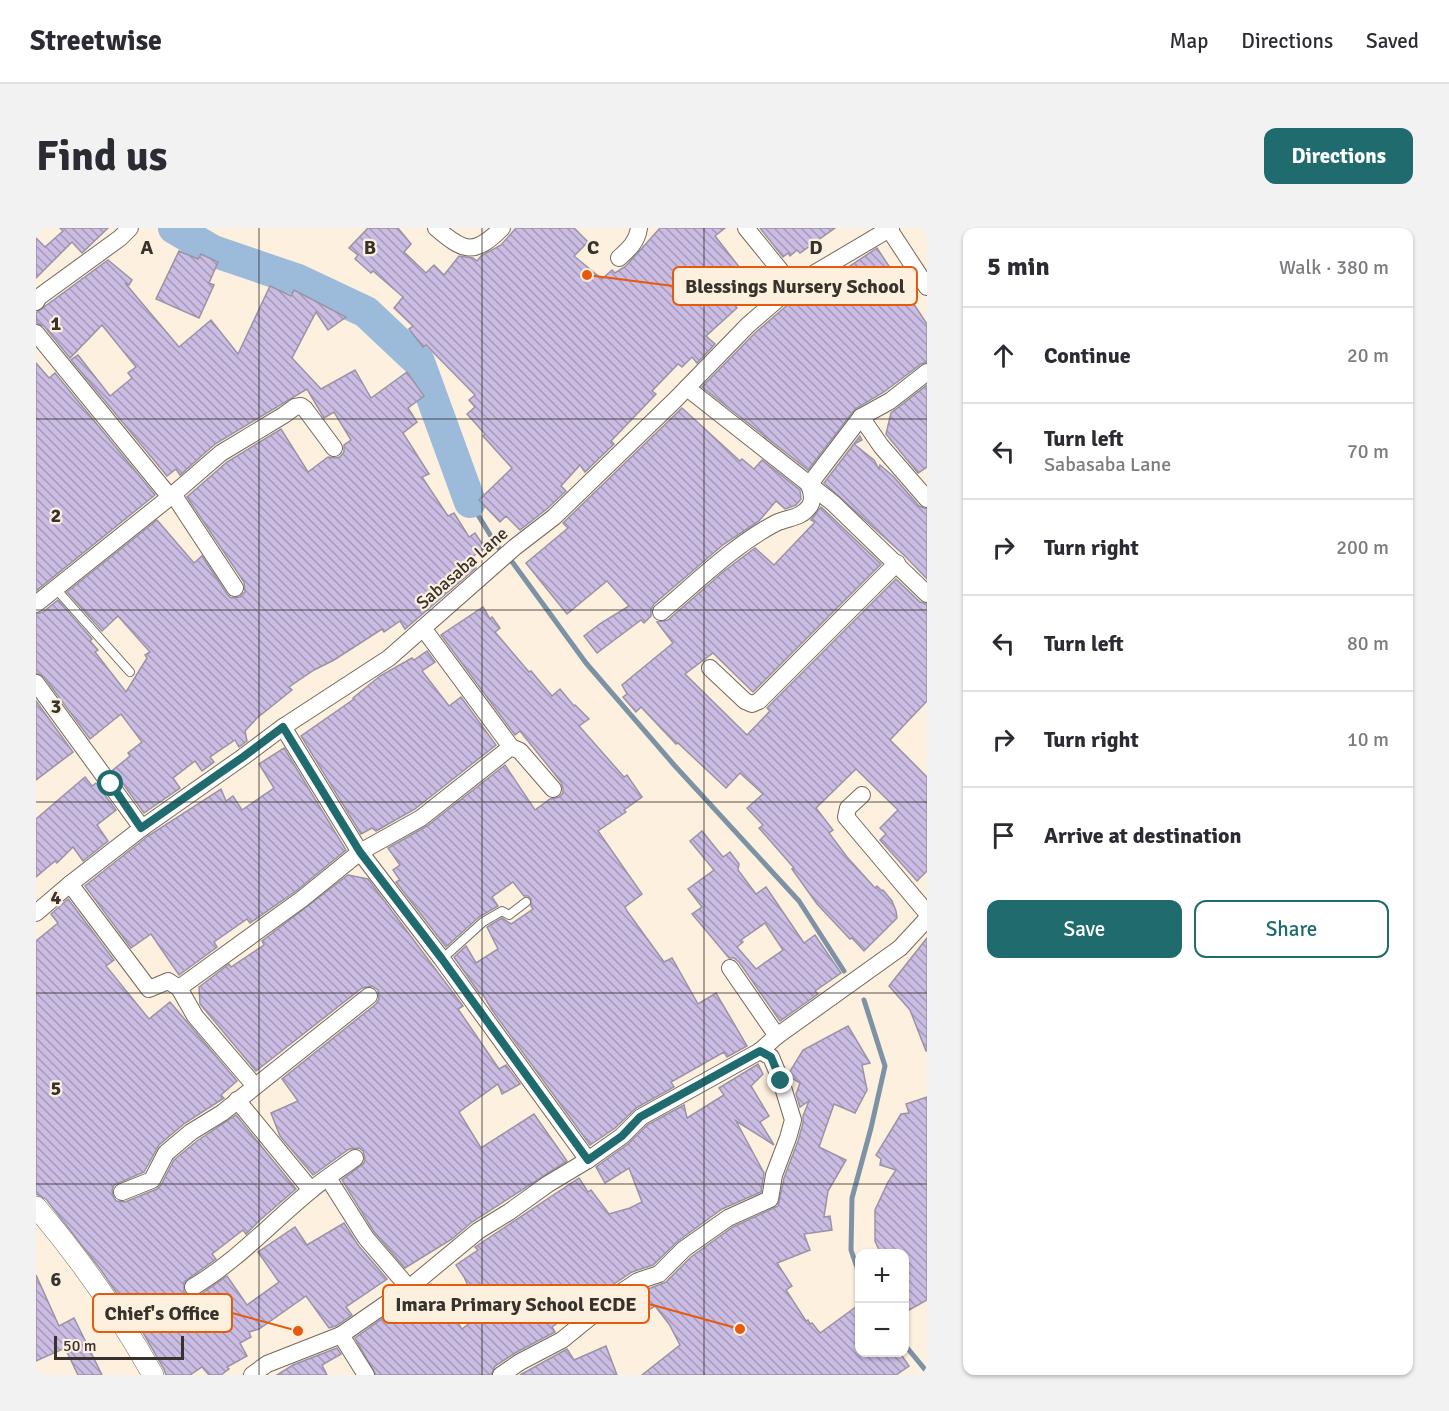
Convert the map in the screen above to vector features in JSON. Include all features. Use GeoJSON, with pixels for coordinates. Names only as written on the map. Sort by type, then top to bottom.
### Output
{"type":"FeatureCollection","features":[{"type":"Feature","properties":{"kind":"street"},"geometry":{"type":"LineString","coordinates":[[436,228],[456,245],[470,249],[482,245],[502,228]]}},
{"type":"Feature","properties":{"kind":"street"},"geometry":{"type":"LineString","coordinates":[[619,258],[632,247],[638,236],[639,228]]}},
{"type":"Feature","properties":{"kind":"street"},"geometry":{"type":"LineString","coordinates":[[746,228],[793,286]]}},
{"type":"Feature","properties":{"kind":"street"},"geometry":{"type":"LineString","coordinates":[[890,228],[927,287]]}},
{"type":"Feature","properties":{"kind":"street","name":"Sabasaba Lane"},"geometry":{"type":"LineString","coordinates":[[36,913],[141,828],[283,727],[388,658],[515,547],[554,517],[687,388],[748,325],[793,286],[890,228]]}},
{"type":"Feature","properties":{"kind":"street"},"geometry":{"type":"LineString","coordinates":[[37,298],[125,233]]}},
{"type":"Feature","properties":{"kind":"street"},"geometry":{"type":"LineString","coordinates":[[36,333],[172,495],[235,588]]}},
{"type":"Feature","properties":{"kind":"street"},"geometry":{"type":"LineString","coordinates":[[809,485],[861,417],[890,400],[927,372]]}},
{"type":"Feature","properties":{"kind":"street"},"geometry":{"type":"LineString","coordinates":[[687,388],[833,503],[927,594]]}},
{"type":"Feature","properties":{"kind":"street"},"geometry":{"type":"LineString","coordinates":[[36,604],[221,453],[284,416],[295,406],[305,409],[334,448]]}},
{"type":"Feature","properties":{"kind":"street"},"geometry":{"type":"LineString","coordinates":[[861,417],[881,446],[927,498]]}},
{"type":"Feature","properties":{"kind":"street"},"geometry":{"type":"LineString","coordinates":[[662,612],[736,549],[778,522],[796,518],[810,506],[813,495],[809,485]]}},
{"type":"Feature","properties":{"kind":"street"},"geometry":{"type":"LineString","coordinates":[[710,668],[745,701],[752,704],[759,701],[897,563]]}},
{"type":"Feature","properties":{"kind":"street"},"geometry":{"type":"LineString","coordinates":[[423,628],[511,747],[520,751],[553,789]]}},
{"type":"Feature","properties":{"kind":"street"},"geometry":{"type":"LineString","coordinates":[[36,683],[141,828]]}},
{"type":"Feature","properties":{"kind":"street"},"geometry":{"type":"LineString","coordinates":[[283,727],[360,852],[442,959],[588,1160]]}},
{"type":"Feature","properties":{"kind":"street"},"geometry":{"type":"LineString","coordinates":[[179,988],[302,899],[360,852],[421,818],[511,747]]}},
{"type":"Feature","properties":{"kind":"street"},"geometry":{"type":"LineString","coordinates":[[861,795],[848,808],[846,816],[927,913]]}},
{"type":"Feature","properties":{"kind":"street"},"geometry":{"type":"LineString","coordinates":[[70,884],[149,989],[168,981],[179,988],[195,1016],[255,1086]]}},
{"type":"Feature","properties":{"kind":"street"},"geometry":{"type":"LineString","coordinates":[[252,1375],[267,1364],[341,1335],[409,1288],[478,1231],[622,1136],[640,1117],[760,1051],[777,1036],[900,948],[927,919]]}},
{"type":"Feature","properties":{"kind":"street"},"geometry":{"type":"LineString","coordinates":[[730,968],[777,1036]]}},
{"type":"Feature","properties":{"kind":"street"},"geometry":{"type":"LineString","coordinates":[[122,1192],[152,1180],[166,1153],[191,1132],[222,1113],[369,996]]}},
{"type":"Feature","properties":{"kind":"street"},"geometry":{"type":"LineString","coordinates":[[501,1375],[520,1362],[562,1340],[638,1281],[659,1274],[684,1249],[728,1218],[770,1199],[774,1174],[793,1119],[771,1057],[760,1051]]}},
{"type":"Feature","properties":{"kind":"street"},"geometry":{"type":"LineString","coordinates":[[237,1100],[311,1190]]}},
{"type":"Feature","properties":{"kind":"street"},"geometry":{"type":"LineString","coordinates":[[193,1287],[260,1237],[311,1190],[355,1158]]}},
{"type":"Feature","properties":{"kind":"street"},"geometry":{"type":"LineString","coordinates":[[328,1178],[366,1238],[409,1288]]}},
{"type":"Feature","properties":{"kind":"street"},"geometry":{"type":"LineString","coordinates":[[36,1207],[96,1281],[153,1375]]}},
{"type":"Feature","properties":{"kind":"street"},"geometry":{"type":"LineString","coordinates":[[341,1335],[366,1375]]}},
{"type":"Feature","properties":{"kind":"lane"},"geometry":{"type":"LineString","coordinates":[[56,589],[130,672]]}},
{"type":"Feature","properties":{"kind":"lane"},"geometry":{"type":"LineString","coordinates":[[442,959],[483,922],[502,911],[509,915],[526,902]]}},
{"type":"Feature","properties":{"kind":"building"},"geometry":{"type":"Polygon","coordinates":[[[60,228],[108,228],[82,253],[72,242],[36,278],[36,238],[45,247],[63,231],[60,228]]]}},
{"type":"Feature","properties":{"kind":"building"},"geometry":{"type":"Polygon","coordinates":[[[368,228],[398,228],[411,244],[404,252],[426,273],[434,265],[444,275],[459,256],[473,258],[477,261],[481,256],[501,245],[516,228],[574,228],[588,242],[574,256],[602,279],[612,270],[615,273],[626,266],[660,228],[725,228],[715,236],[754,286],[733,303],[737,308],[706,336],[715,344],[697,363],[692,357],[682,367],[678,364],[652,391],[656,394],[611,441],[614,444],[585,472],[580,465],[561,486],[566,491],[520,530],[506,516],[500,522],[479,500],[512,468],[467,414],[475,407],[469,400],[475,395],[426,345],[423,347],[409,329],[413,326],[394,308],[403,297],[355,259],[358,255],[349,248],[368,228]]]}},
{"type":"Feature","properties":{"kind":"building"},"geometry":{"type":"Polygon","coordinates":[[[760,228],[835,228],[800,253],[797,250],[790,256],[788,253],[783,257],[760,228]]]}},
{"type":"Feature","properties":{"kind":"building"},"geometry":{"type":"Polygon","coordinates":[[[877,248],[927,324],[927,362],[855,409],[808,470],[702,387],[755,333],[799,295],[824,280],[852,285],[841,272],[877,248]]]}},
{"type":"Feature","properties":{"kind":"building"},"geometry":{"type":"Polygon","coordinates":[[[179,251],[198,259],[201,254],[218,262],[209,283],[214,285],[199,318],[156,299],[179,251]]]}},
{"type":"Feature","properties":{"kind":"building"},"geometry":{"type":"Polygon","coordinates":[[[108,260],[132,280],[129,285],[125,283],[179,347],[211,320],[238,354],[270,286],[291,296],[294,290],[346,317],[328,330],[316,312],[292,358],[321,389],[355,370],[371,398],[407,372],[424,396],[408,408],[417,422],[403,433],[429,474],[422,477],[448,516],[454,513],[469,537],[475,533],[485,548],[469,559],[476,568],[405,629],[400,621],[384,632],[382,629],[289,687],[292,690],[257,718],[245,731],[247,741],[239,747],[235,740],[210,757],[214,762],[202,771],[195,761],[173,778],[180,788],[144,813],[113,770],[130,756],[128,753],[142,742],[121,714],[90,739],[44,677],[36,673],[36,614],[43,612],[58,600],[92,639],[90,641],[98,650],[95,652],[126,692],[147,658],[145,655],[150,652],[118,616],[102,631],[67,592],[157,520],[194,563],[202,556],[231,598],[240,597],[245,592],[244,582],[187,497],[227,462],[281,429],[308,472],[328,457],[340,457],[344,452],[344,445],[351,440],[334,412],[324,418],[307,389],[215,444],[180,475],[176,469],[167,476],[71,360],[78,355],[110,396],[132,378],[128,373],[136,367],[102,325],[70,358],[44,326],[37,323],[36,313],[108,260]]]}},
{"type":"Feature","properties":{"kind":"building"},"geometry":{"type":"Polygon","coordinates":[[[36,363],[49,378],[55,373],[155,495],[36,591],[36,363]]]}},
{"type":"Feature","properties":{"kind":"building"},"geometry":{"type":"Polygon","coordinates":[[[927,385],[927,467],[918,473],[886,434],[891,413],[927,385]]]}},
{"type":"Feature","properties":{"kind":"building"},"geometry":{"type":"Polygon","coordinates":[[[682,408],[740,461],[742,459],[754,469],[762,460],[800,490],[801,499],[796,505],[785,509],[776,501],[759,521],[724,544],[654,604],[651,616],[644,623],[641,620],[597,653],[584,636],[629,606],[607,581],[567,614],[526,563],[568,528],[563,523],[682,408]]]}},
{"type":"Feature","properties":{"kind":"building"},"geometry":{"type":"Polygon","coordinates":[[[860,436],[862,440],[854,444],[874,460],[879,469],[880,465],[893,476],[919,506],[927,509],[927,579],[904,555],[824,483],[860,436]]]}},
{"type":"Feature","properties":{"kind":"building"},"geometry":{"type":"Polygon","coordinates":[[[821,507],[881,564],[753,692],[713,653],[685,674],[747,735],[770,711],[767,708],[896,579],[920,602],[927,604],[927,701],[890,740],[927,777],[927,871],[917,881],[880,840],[886,834],[880,828],[898,810],[856,769],[816,808],[833,830],[829,833],[847,857],[875,888],[877,886],[883,890],[892,901],[896,911],[897,918],[864,951],[817,904],[792,869],[794,868],[759,828],[763,825],[747,808],[763,794],[740,773],[726,788],[678,743],[676,744],[641,707],[636,712],[623,697],[627,694],[622,685],[673,643],[657,622],[668,620],[723,572],[755,548],[774,565],[815,522],[811,520],[821,507]]]}},
{"type":"Feature","properties":{"kind":"building"},"geometry":{"type":"Polygon","coordinates":[[[483,607],[490,619],[492,617],[500,628],[495,632],[529,672],[531,671],[552,696],[560,689],[589,719],[579,726],[624,777],[627,775],[642,797],[624,810],[626,812],[598,831],[642,894],[625,907],[664,962],[672,958],[698,1004],[716,993],[747,1046],[727,1057],[724,1052],[671,1082],[674,1087],[636,1108],[615,1128],[590,1145],[454,957],[466,946],[476,963],[498,949],[487,927],[502,918],[511,924],[533,909],[531,899],[524,896],[513,882],[492,897],[498,906],[479,917],[446,947],[396,882],[400,880],[393,870],[400,865],[388,848],[427,826],[505,765],[535,810],[563,793],[561,782],[520,731],[515,735],[441,635],[483,607]]]}},
{"type":"Feature","properties":{"kind":"building"},"geometry":{"type":"Polygon","coordinates":[[[427,651],[435,662],[422,671],[449,706],[461,697],[496,745],[415,809],[376,831],[372,828],[361,834],[301,736],[354,699],[380,676],[412,658],[414,660],[427,651]]]}},
{"type":"Feature","properties":{"kind":"building"},"geometry":{"type":"Polygon","coordinates":[[[36,701],[73,752],[36,780],[36,701]]]}},
{"type":"Feature","properties":{"kind":"building"},"geometry":{"type":"Polygon","coordinates":[[[284,748],[346,850],[296,891],[250,923],[247,919],[214,942],[217,947],[179,975],[151,934],[131,948],[85,886],[148,836],[221,789],[226,801],[233,796],[242,810],[274,788],[259,764],[284,748]]]}},
{"type":"Feature","properties":{"kind":"building"},"geometry":{"type":"Polygon","coordinates":[[[85,777],[92,786],[96,783],[116,810],[97,825],[108,841],[83,861],[73,847],[57,863],[55,861],[36,877],[36,819],[85,777]]]}},
{"type":"Feature","properties":{"kind":"building"},"geometry":{"type":"Polygon","coordinates":[[[702,831],[723,857],[730,852],[739,864],[738,870],[756,894],[766,887],[804,943],[815,935],[841,973],[815,991],[818,994],[780,1021],[739,962],[734,958],[729,958],[692,914],[702,907],[688,889],[714,870],[690,841],[702,831]],[[765,923],[741,940],[743,942],[737,947],[756,969],[783,950],[765,923]]]}},
{"type":"Feature","properties":{"kind":"building"},"geometry":{"type":"Polygon","coordinates":[[[348,875],[368,879],[463,1006],[458,1009],[499,1069],[506,1065],[520,1084],[502,1094],[498,1084],[459,1112],[481,1148],[534,1114],[567,1161],[405,1268],[374,1232],[342,1180],[364,1163],[363,1151],[359,1148],[349,1149],[313,1175],[280,1136],[271,1113],[298,1101],[282,1079],[376,1004],[379,999],[378,990],[372,986],[362,988],[256,1071],[200,1004],[199,987],[229,964],[231,967],[264,945],[262,941],[348,875]]]}},
{"type":"Feature","properties":{"kind":"building"},"geometry":{"type":"Polygon","coordinates":[[[68,899],[114,960],[106,966],[149,1019],[170,1002],[237,1081],[221,1095],[224,1098],[185,1123],[159,1145],[144,1172],[114,1185],[112,1190],[116,1201],[125,1202],[157,1189],[174,1160],[197,1141],[236,1115],[296,1189],[246,1234],[243,1230],[212,1254],[216,1259],[184,1282],[184,1292],[189,1297],[198,1296],[227,1276],[247,1305],[279,1282],[258,1252],[295,1227],[307,1245],[344,1223],[358,1245],[387,1279],[346,1307],[352,1315],[336,1326],[329,1328],[306,1296],[259,1329],[249,1332],[251,1337],[240,1343],[247,1356],[227,1367],[229,1369],[221,1375],[209,1375],[202,1367],[190,1375],[166,1375],[138,1324],[101,1270],[46,1199],[36,1194],[36,941],[58,923],[51,914],[68,899]]]}},
{"type":"Feature","properties":{"kind":"building"},"geometry":{"type":"Polygon","coordinates":[[[927,938],[926,1051],[910,1010],[889,986],[927,938]]]}},
{"type":"Feature","properties":{"kind":"building"},"geometry":{"type":"Polygon","coordinates":[[[848,1026],[870,1063],[862,1065],[867,1090],[855,1113],[834,1104],[819,1147],[846,1160],[828,1191],[824,1217],[830,1216],[832,1230],[804,1234],[810,1250],[777,1263],[792,1286],[786,1290],[806,1321],[812,1323],[820,1333],[855,1308],[855,1357],[903,1357],[909,1366],[896,1375],[642,1375],[680,1345],[669,1324],[655,1306],[642,1314],[633,1297],[666,1282],[691,1257],[733,1227],[778,1206],[784,1178],[798,1141],[803,1116],[809,1101],[800,1107],[796,1094],[800,1083],[790,1077],[789,1073],[803,1050],[848,1026]]]}},
{"type":"Feature","properties":{"kind":"building"},"geometry":{"type":"Polygon","coordinates":[[[758,1064],[763,1074],[751,1086],[769,1116],[760,1122],[774,1145],[736,1121],[764,1173],[761,1192],[722,1209],[678,1241],[653,1265],[632,1272],[614,1284],[578,1313],[576,1310],[552,1327],[555,1332],[495,1366],[491,1375],[376,1375],[355,1338],[431,1284],[462,1329],[481,1314],[456,1265],[478,1250],[475,1247],[579,1178],[588,1192],[591,1190],[609,1214],[642,1202],[629,1168],[605,1183],[596,1167],[628,1144],[647,1125],[684,1105],[687,1118],[724,1095],[719,1088],[758,1064]]]}},
{"type":"Feature","properties":{"kind":"building"},"geometry":{"type":"Polygon","coordinates":[[[927,1097],[927,1300],[909,1310],[909,1249],[879,1249],[875,1241],[875,1210],[896,1170],[880,1165],[881,1159],[876,1155],[901,1114],[909,1113],[906,1104],[927,1097]]]}},
{"type":"Feature","properties":{"kind":"building"},"geometry":{"type":"Polygon","coordinates":[[[36,1275],[59,1326],[74,1318],[102,1375],[78,1375],[65,1348],[36,1361],[36,1275]]]}},
{"type":"Feature","properties":{"kind":"building"},"geometry":{"type":"Polygon","coordinates":[[[606,1346],[617,1375],[520,1375],[567,1349],[574,1360],[606,1346]]]}},
{"type":"Feature","properties":{"kind":"building"},"geometry":{"type":"Polygon","coordinates":[[[337,1348],[341,1354],[322,1365],[327,1375],[277,1375],[293,1365],[337,1348]]]}},
{"type":"Feature","properties":{"kind":"waterway"},"geometry":{"type":"LineString","coordinates":[[174,228],[213,251],[298,280],[366,312],[419,362],[470,502]]}},
{"type":"Feature","properties":{"kind":"waterway"},"geometry":{"type":"LineString","coordinates":[[470,502],[497,546],[513,563],[586,663],[675,766],[799,901],[844,971]]}},
{"type":"Feature","properties":{"kind":"waterway"},"geometry":{"type":"LineString","coordinates":[[855,1262],[851,1250],[852,1198],[885,1066],[864,1000]]}},
{"type":"Feature","properties":{"kind":"waterway"},"geometry":{"type":"LineString","coordinates":[[909,1350],[927,1372]]}},
{"type":"Feature","properties":{"kind":"place","name":"Blessings Nursery School"},"geometry":{"type":"Point","coordinates":[587,275]}},
{"type":"Feature","properties":{"kind":"place","name":"Imara Primary School ECDE"},"geometry":{"type":"Point","coordinates":[740,1329]}},
{"type":"Feature","properties":{"kind":"place","name":"Chief's Office"},"geometry":{"type":"Point","coordinates":[298,1331]}},
{"type":"Feature","properties":{"kind":"route"},"geometry":{"type":"LineString","coordinates":[[111,784],[141,828],[283,727],[360,852],[442,959],[588,1160],[622,1136],[640,1117],[760,1051],[771,1057],[781,1081]]}}]}
